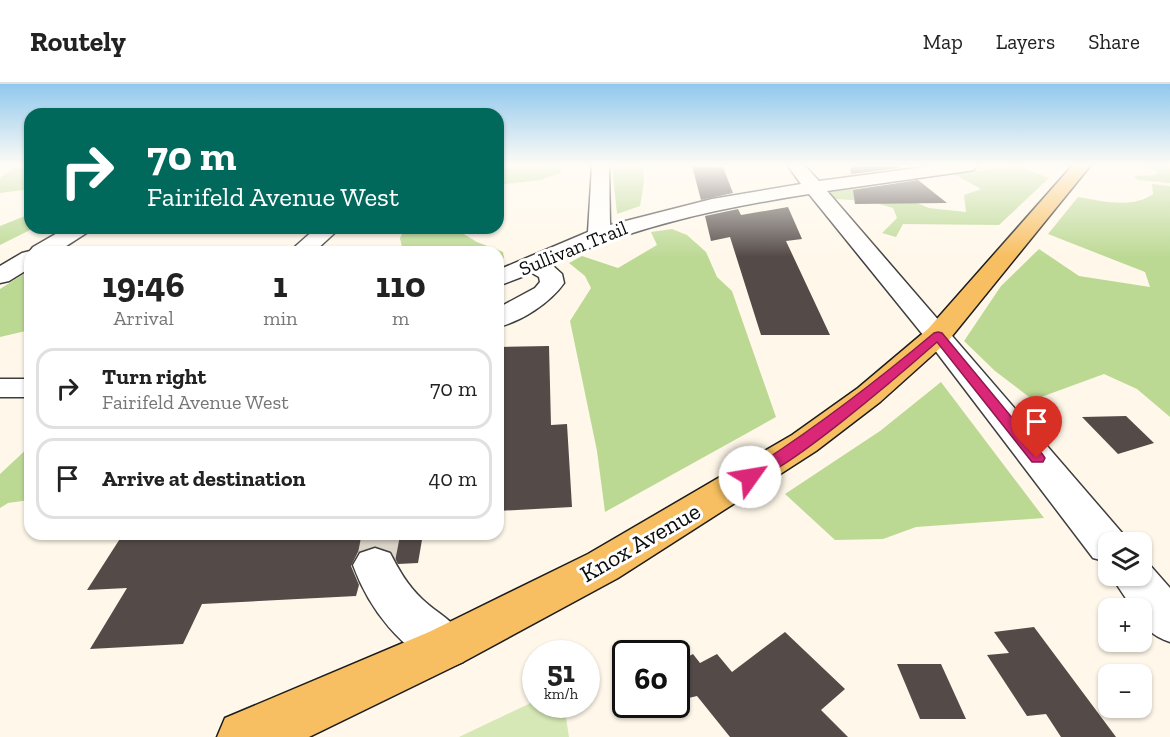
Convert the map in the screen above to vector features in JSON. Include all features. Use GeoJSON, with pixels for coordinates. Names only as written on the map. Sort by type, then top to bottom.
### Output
{"type":"FeatureCollection","features":[{"type":"Feature","properties":{"kind":"main road","name":"Knox Avenue"},"geometry":{"type":"LineString","coordinates":[[244,737],[284,722],[446,647],[603,566],[804,443],[869,395],[938,335],[1055,196]]}},
{"type":"Feature","properties":{"kind":"street"},"geometry":{"type":"LineString","coordinates":[[599,235],[600,196]]}},
{"type":"Feature","properties":{"kind":"street","name":"Sullivan Trail"},"geometry":{"type":"LineString","coordinates":[[504,276],[599,235],[697,209],[770,196]]}},
{"type":"Feature","properties":{"kind":"street"},"geometry":{"type":"LineString","coordinates":[[820,196],[938,335],[1098,534]]}},
{"type":"Feature","properties":{"kind":"street"},"geometry":{"type":"LineString","coordinates":[[51,246],[71,234]]}},
{"type":"Feature","properties":{"kind":"street"},"geometry":{"type":"LineString","coordinates":[[307,246],[322,234]]}},
{"type":"Feature","properties":{"kind":"street"},"geometry":{"type":"LineString","coordinates":[[0,276],[24,262]]}},
{"type":"Feature","properties":{"kind":"street"},"geometry":{"type":"LineString","coordinates":[[504,316],[544,293],[552,283],[550,274],[534,263]]}},
{"type":"Feature","properties":{"kind":"street"},"geometry":{"type":"LineString","coordinates":[[0,388],[24,388]]}},
{"type":"Feature","properties":{"kind":"street"},"geometry":{"type":"LineString","coordinates":[[375,565],[380,582],[399,609],[446,647]]}},
{"type":"Feature","properties":{"kind":"street"},"geometry":{"type":"LineString","coordinates":[[1141,586],[1170,622]]}},
{"type":"Feature","properties":{"kind":"green space"},"geometry":{"type":"Polygon","coordinates":[[[615,196],[642,196],[640,206],[617,214],[615,196]]]}},
{"type":"Feature","properties":{"kind":"green space"},"geometry":{"type":"Polygon","coordinates":[[[832,196],[902,196],[929,208],[966,212],[964,196],[1029,196],[999,225],[903,224],[896,237],[882,233],[897,218],[893,208],[869,201],[835,199],[832,196]]]}},
{"type":"Feature","properties":{"kind":"green space"},"geometry":{"type":"Polygon","coordinates":[[[1149,196],[1170,196],[1170,417],[1137,389],[1104,374],[1033,400],[995,371],[964,341],[1001,286],[1039,249],[1079,276],[1150,287],[1145,272],[1048,234],[1078,197],[1117,203],[1149,196]]]}},
{"type":"Feature","properties":{"kind":"green space"},"geometry":{"type":"Polygon","coordinates":[[[24,216],[24,233],[0,245],[0,226],[24,216]]]}},
{"type":"Feature","properties":{"kind":"green space"},"geometry":{"type":"Polygon","coordinates":[[[672,229],[687,235],[706,252],[717,277],[732,291],[776,417],[605,512],[597,451],[570,321],[591,288],[585,276],[569,263],[582,256],[618,268],[657,245],[651,232],[672,229]]]}},
{"type":"Feature","properties":{"kind":"green space"},"geometry":{"type":"Polygon","coordinates":[[[402,234],[464,234],[487,246],[402,246],[400,238],[402,234]]]}},
{"type":"Feature","properties":{"kind":"green space"},"geometry":{"type":"Polygon","coordinates":[[[24,274],[24,331],[0,337],[0,289],[24,274]]]}},
{"type":"Feature","properties":{"kind":"green space"},"geometry":{"type":"Polygon","coordinates":[[[941,382],[1044,518],[916,527],[883,539],[835,540],[785,494],[880,431],[941,382]]]}},
{"type":"Feature","properties":{"kind":"green space"},"geometry":{"type":"Polygon","coordinates":[[[24,452],[24,501],[8,503],[0,508],[0,474],[24,452]]]}},
{"type":"Feature","properties":{"kind":"green space"},"geometry":{"type":"Polygon","coordinates":[[[522,707],[522,718],[566,718],[569,737],[459,737],[522,707]]]}},
{"type":"Feature","properties":{"kind":"building"},"geometry":{"type":"Polygon","coordinates":[[[700,196],[717,196],[701,200],[700,196]]]}},
{"type":"Feature","properties":{"kind":"building"},"geometry":{"type":"Polygon","coordinates":[[[854,196],[939,196],[947,203],[855,204],[854,196]]]}},
{"type":"Feature","properties":{"kind":"building"},"geometry":{"type":"Polygon","coordinates":[[[788,207],[802,239],[786,241],[830,335],[761,335],[730,237],[711,241],[705,216],[738,209],[741,215],[788,207]]]}},
{"type":"Feature","properties":{"kind":"building"},"geometry":{"type":"Polygon","coordinates":[[[549,346],[551,425],[567,424],[572,507],[504,511],[504,347],[549,346]]]}},
{"type":"Feature","properties":{"kind":"building"},"geometry":{"type":"Polygon","coordinates":[[[1126,416],[1154,443],[1118,454],[1082,417],[1126,416]]]}},
{"type":"Feature","properties":{"kind":"building"},"geometry":{"type":"Polygon","coordinates":[[[119,540],[422,540],[418,563],[398,564],[391,551],[376,546],[358,552],[351,566],[359,585],[356,596],[202,604],[183,644],[90,649],[127,588],[87,590],[119,540]]]}},
{"type":"Feature","properties":{"kind":"building"},"geometry":{"type":"Polygon","coordinates":[[[1034,627],[1098,713],[1098,718],[1102,718],[1116,737],[1061,737],[1046,714],[1027,716],[987,655],[1009,653],[994,632],[1034,627]]]}},
{"type":"Feature","properties":{"kind":"building"},"geometry":{"type":"Polygon","coordinates":[[[785,632],[845,689],[821,710],[848,737],[730,737],[697,696],[690,698],[690,656],[693,654],[700,663],[717,654],[732,672],[785,632]]]}},
{"type":"Feature","properties":{"kind":"building"},"geometry":{"type":"Polygon","coordinates":[[[897,664],[941,664],[966,719],[920,719],[897,664]]]}},
{"type":"Feature","properties":{"kind":"tunnel"},"geometry":{"type":"LineString","coordinates":[[375,565],[380,540]]}},
{"type":"Feature","properties":{"kind":"route"},"geometry":{"type":"LineString","coordinates":[[750,477],[804,443],[869,395],[938,335],[1037,458]]}}]}
